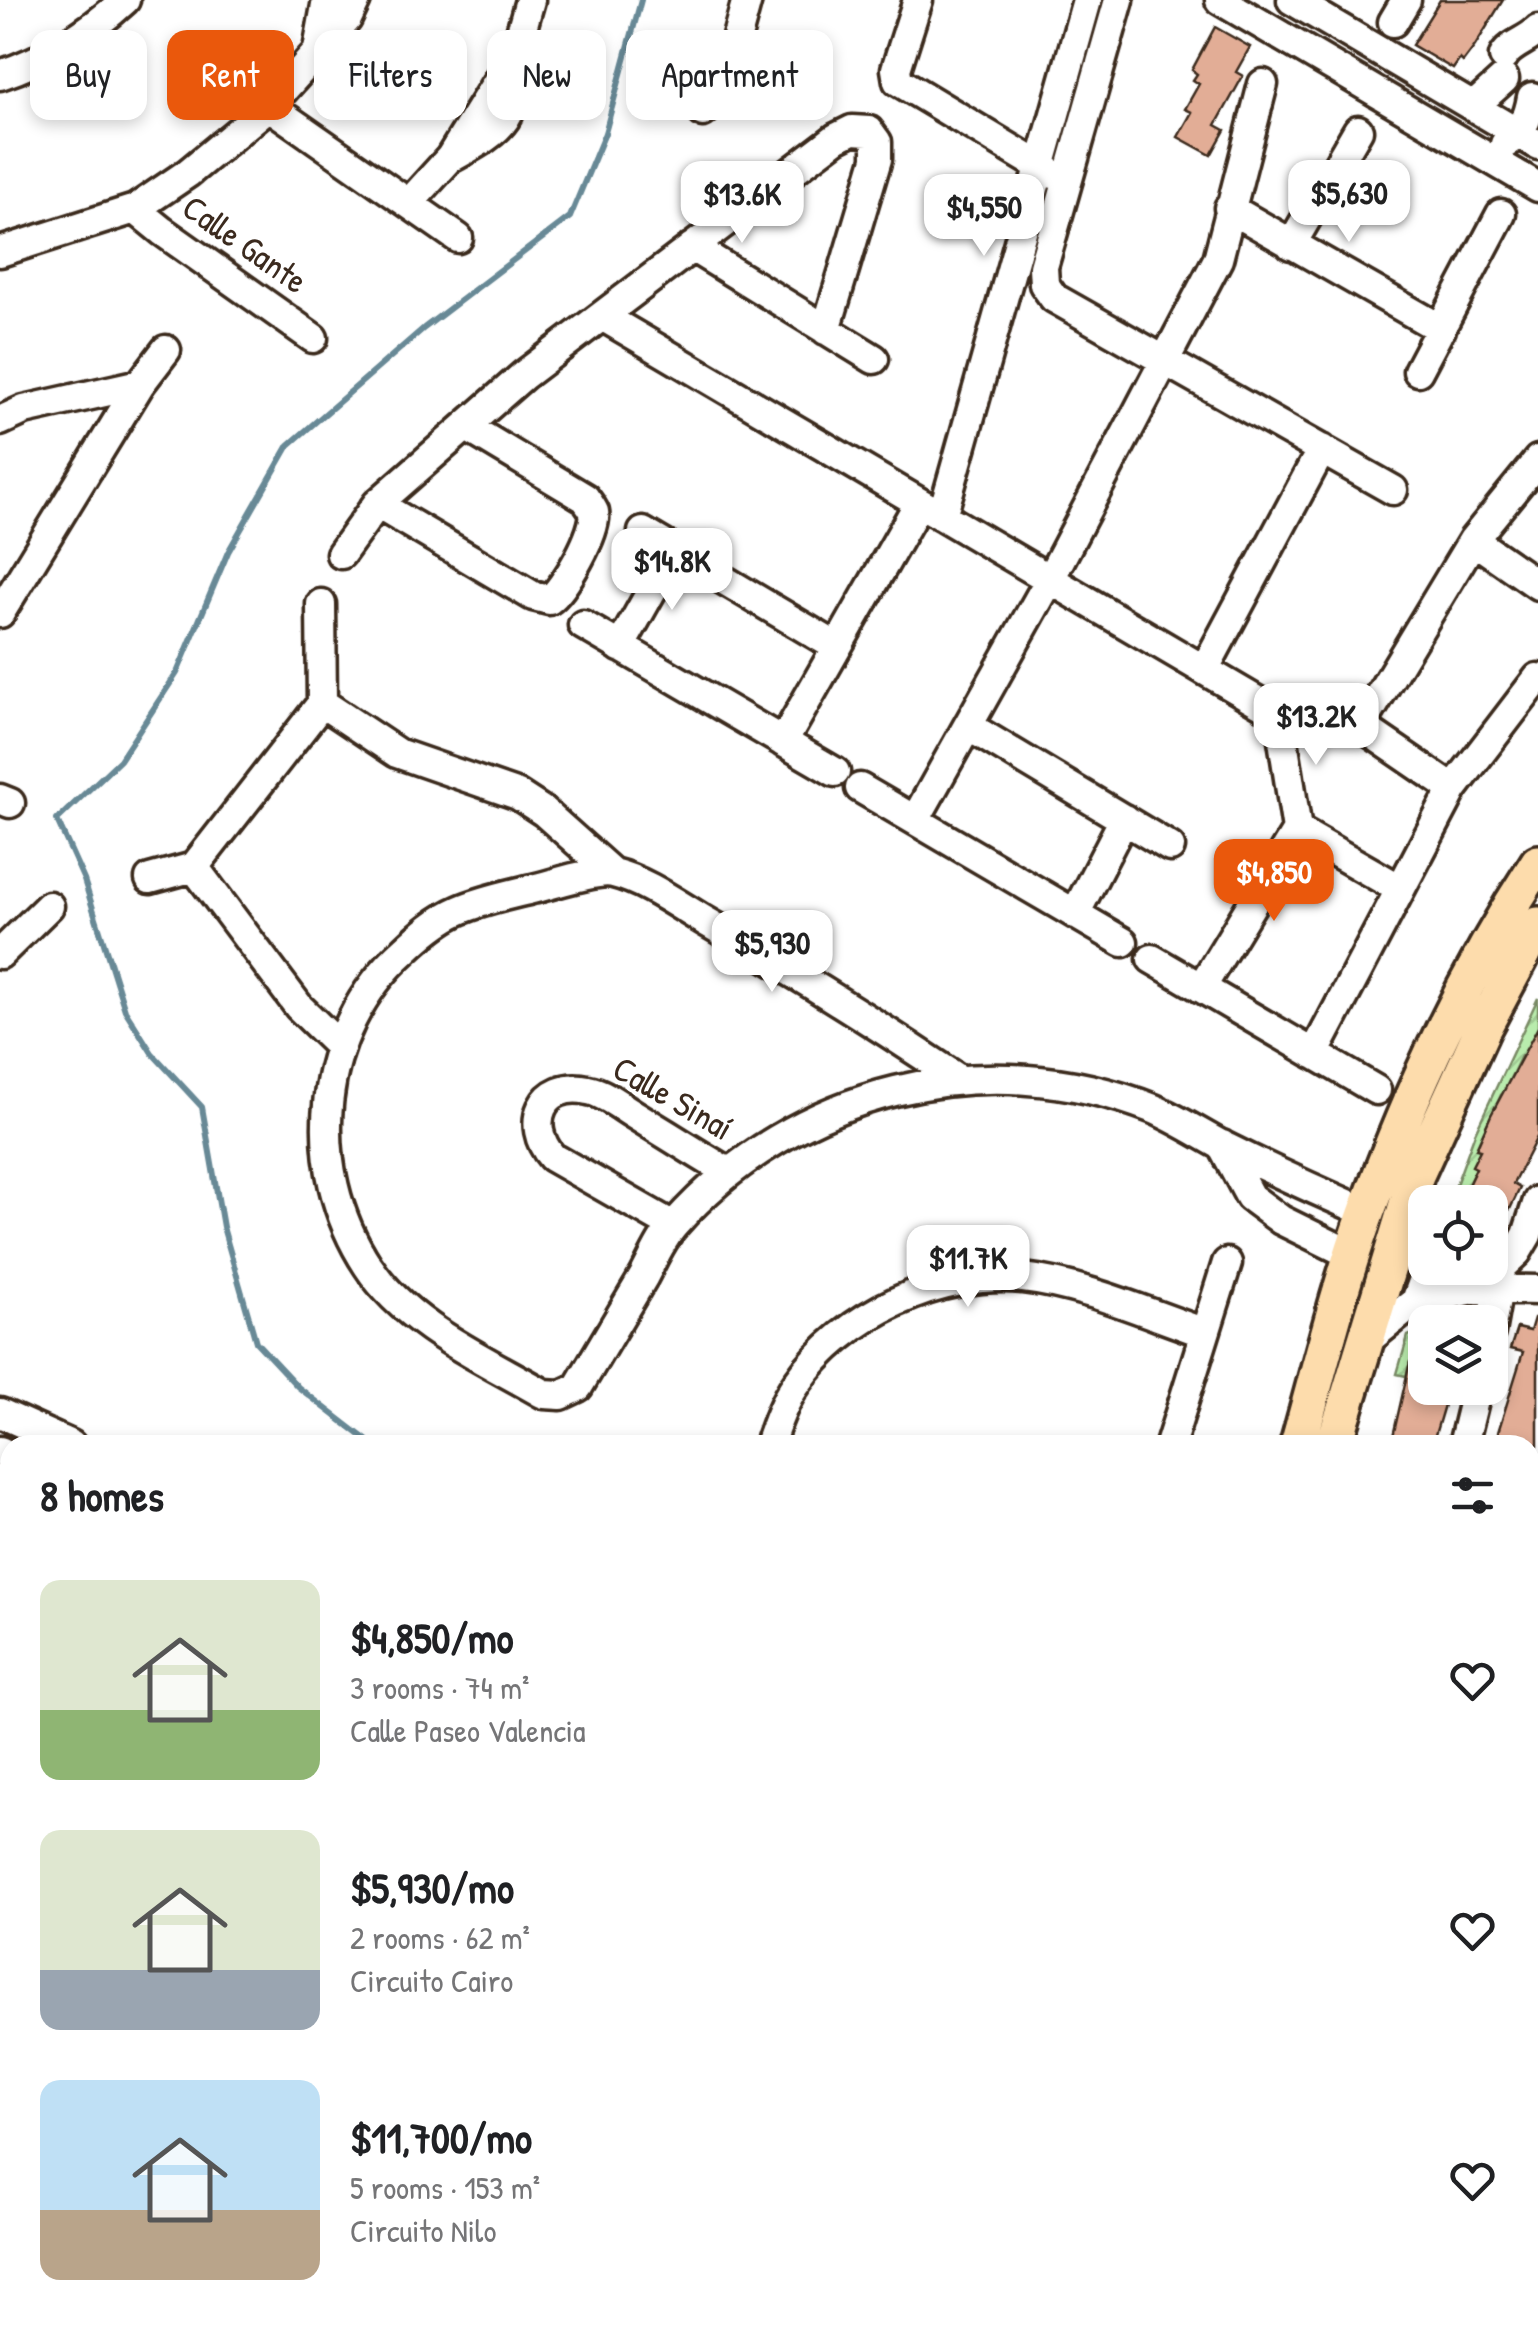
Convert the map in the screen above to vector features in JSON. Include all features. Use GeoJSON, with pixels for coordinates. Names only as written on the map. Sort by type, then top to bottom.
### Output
{"type":"FeatureCollection","features":[{"type":"Feature","properties":{"kind":"main road"},"geometry":{"type":"LineString","coordinates":[[1301,1435],[1366,1212],[1425,1064],[1489,938],[1538,862]]}},
{"type":"Feature","properties":{"kind":"main road"},"geometry":{"type":"LineString","coordinates":[[1423,1185],[1482,1028],[1538,925]]}},
{"type":"Feature","properties":{"kind":"main road"},"geometry":{"type":"LineString","coordinates":[[1337,1435],[1365,1342],[1408,1225]]}},
{"type":"Feature","properties":{"kind":"main road"},"geometry":{"type":"LineString","coordinates":[[1316,1382],[1350,1394]]}},
{"type":"Feature","properties":{"kind":"street"},"geometry":{"type":"LineString","coordinates":[[0,74],[60,50],[98,25],[125,0]]}},
{"type":"Feature","properties":{"kind":"street"},"geometry":{"type":"LineString","coordinates":[[322,30],[327,0]]}},
{"type":"Feature","properties":{"kind":"street"},"geometry":{"type":"LineString","coordinates":[[336,30],[356,0]]}},
{"type":"Feature","properties":{"kind":"street"},"geometry":{"type":"LineString","coordinates":[[409,204],[450,158],[482,140],[509,116],[516,92],[515,53],[530,0]]}},
{"type":"Feature","properties":{"kind":"street"},"geometry":{"type":"LineString","coordinates":[[738,30],[746,0]]}},
{"type":"Feature","properties":{"kind":"street"},"geometry":{"type":"LineString","coordinates":[[918,0],[896,69],[898,81],[1067,183]]}},
{"type":"Feature","properties":{"kind":"street"},"geometry":{"type":"LineString","coordinates":[[783,742],[837,648],[931,510],[1040,167],[1088,0]]}},
{"type":"Feature","properties":{"kind":"street"},"geometry":{"type":"LineString","coordinates":[[1119,0],[1043,267],[1044,284],[1054,298],[1393,490]]}},
{"type":"Feature","properties":{"kind":"street"},"geometry":{"type":"LineString","coordinates":[[1220,0],[1538,187]]}},
{"type":"Feature","properties":{"kind":"street"},"geometry":{"type":"LineString","coordinates":[[1292,0],[1505,68],[1531,118],[1509,143],[1499,146],[1467,130],[1447,133]]}},
{"type":"Feature","properties":{"kind":"street"},"geometry":{"type":"LineString","coordinates":[[294,77],[314,55]]}},
{"type":"Feature","properties":{"kind":"street"},"geometry":{"type":"LineString","coordinates":[[915,820],[1050,580],[1218,259],[1263,84]]}},
{"type":"Feature","properties":{"kind":"street"},"geometry":{"type":"LineString","coordinates":[[0,252],[135,209],[188,174],[252,120]]}},
{"type":"Feature","properties":{"kind":"street"},"geometry":{"type":"LineString","coordinates":[[289,120],[458,238]]}},
{"type":"Feature","properties":{"kind":"street"},"geometry":{"type":"LineString","coordinates":[[340,554],[377,504],[524,375],[836,138],[852,130],[869,130],[877,142],[877,160],[826,330]]}},
{"type":"Feature","properties":{"kind":"street"},"geometry":{"type":"LineString","coordinates":[[1291,245],[1358,130]]}},
{"type":"Feature","properties":{"kind":"street"},"geometry":{"type":"LineString","coordinates":[[1229,208],[1441,329]]}},
{"type":"Feature","properties":{"kind":"street","name":"Calle Gante"},"geometry":{"type":"LineString","coordinates":[[135,209],[313,338]]}},
{"type":"Feature","properties":{"kind":"street"},"geometry":{"type":"LineString","coordinates":[[1418,370],[1501,214]]}},
{"type":"Feature","properties":{"kind":"street"},"geometry":{"type":"LineString","coordinates":[[692,248],[874,359]]}},
{"type":"Feature","properties":{"kind":"street"},"geometry":{"type":"LineString","coordinates":[[602,316],[1279,714],[1361,726],[1453,789]]}},
{"type":"Feature","properties":{"kind":"street"},"geometry":{"type":"LineString","coordinates":[[0,613],[140,384],[166,350]]}},
{"type":"Feature","properties":{"kind":"street"},"geometry":{"type":"LineString","coordinates":[[0,420],[24,410],[140,384]]}},
{"type":"Feature","properties":{"kind":"street"},"geometry":{"type":"LineString","coordinates":[[377,504],[534,596],[550,600],[560,592],[593,528],[594,513],[585,498],[467,427]]}},
{"type":"Feature","properties":{"kind":"street"},"geometry":{"type":"LineString","coordinates":[[1204,670],[1322,449]]}},
{"type":"Feature","properties":{"kind":"street"},"geometry":{"type":"LineString","coordinates":[[1361,726],[1473,540],[1538,460]]}},
{"type":"Feature","properties":{"kind":"street"},"geometry":{"type":"LineString","coordinates":[[643,532],[837,648]]}},
{"type":"Feature","properties":{"kind":"street"},"geometry":{"type":"LineString","coordinates":[[1473,540],[1538,584]]}},
{"type":"Feature","properties":{"kind":"street"},"geometry":{"type":"LineString","coordinates":[[620,647],[674,551]]}},
{"type":"Feature","properties":{"kind":"street"},"geometry":{"type":"LineString","coordinates":[[150,879],[194,867],[322,703],[321,604]]}},
{"type":"Feature","properties":{"kind":"street"},"geometry":{"type":"LineString","coordinates":[[584,625],[834,772]]}},
{"type":"Feature","properties":{"kind":"street"},"geometry":{"type":"LineString","coordinates":[[1314,1054],[1453,789],[1538,678]]}},
{"type":"Feature","properties":{"kind":"street"},"geometry":{"type":"LineString","coordinates":[[322,703],[397,752],[518,795],[544,812],[610,871],[740,941],[957,1078]]}},
{"type":"Feature","properties":{"kind":"street"},"geometry":{"type":"LineString","coordinates":[[1202,988],[1297,830],[1279,714]]}},
{"type":"Feature","properties":{"kind":"street"},"geometry":{"type":"LineString","coordinates":[[968,726],[1170,847]]}},
{"type":"Feature","properties":{"kind":"street"},"geometry":{"type":"LineString","coordinates":[[860,788],[1123,942]]}},
{"type":"Feature","properties":{"kind":"street"},"geometry":{"type":"LineString","coordinates":[[1075,914],[1124,819]]}},
{"type":"Feature","properties":{"kind":"street"},"geometry":{"type":"LineString","coordinates":[[1297,830],[1400,889]]}},
{"type":"Feature","properties":{"kind":"street"},"geometry":{"type":"LineString","coordinates":[[194,867],[299,1007],[339,1046]]}},
{"type":"Feature","properties":{"kind":"street"},"geometry":{"type":"LineString","coordinates":[[610,871],[492,898],[458,911],[426,931],[392,961],[363,998],[339,1046],[328,1093],[326,1150],[332,1189],[370,1270],[402,1305],[446,1337],[544,1394],[578,1388],[673,1226],[728,1172],[797,1125],[870,1096],[957,1078],[1047,1083],[1103,1093],[1156,1110],[1301,1185],[1366,1212]]}},
{"type":"Feature","properties":{"kind":"street"},"geometry":{"type":"LineString","coordinates":[[0,954],[48,906]]}},
{"type":"Feature","properties":{"kind":"street"},"geometry":{"type":"LineString","coordinates":[[1152,958],[1376,1090]]}},
{"type":"Feature","properties":{"kind":"street","name":"Calle Sinaí"},"geometry":{"type":"LineString","coordinates":[[673,1226],[552,1158],[542,1146],[537,1129],[538,1115],[555,1093],[568,1088],[602,1095],[728,1172]]}},
{"type":"Feature","properties":{"kind":"street"},"geometry":{"type":"LineString","coordinates":[[1222,1145],[1250,1197],[1281,1220],[1352,1256]]}},
{"type":"Feature","properties":{"kind":"street"},"geometry":{"type":"LineString","coordinates":[[1508,1261],[1527,1236],[1538,1200]]}},
{"type":"Feature","properties":{"kind":"street"},"geometry":{"type":"LineString","coordinates":[[1173,1435],[1227,1263]]}},
{"type":"Feature","properties":{"kind":"street"},"geometry":{"type":"LineString","coordinates":[[1508,1270],[1538,1263]]}},
{"type":"Feature","properties":{"kind":"street"},"geometry":{"type":"LineString","coordinates":[[1508,1277],[1538,1290]]}},
{"type":"Feature","properties":{"kind":"street"},"geometry":{"type":"LineString","coordinates":[[772,1435],[797,1382],[826,1351],[860,1322],[896,1302],[936,1287],[978,1279],[1021,1278],[1052,1283],[1205,1334]]}},
{"type":"Feature","properties":{"kind":"street"},"geometry":{"type":"LineString","coordinates":[[1416,1300],[1422,1285]]}},
{"type":"Feature","properties":{"kind":"street"},"geometry":{"type":"LineString","coordinates":[[1365,1342],[1416,1300],[1471,1285]]}},
{"type":"Feature","properties":{"kind":"street"},"geometry":{"type":"LineString","coordinates":[[1466,1435],[1473,1405]]}},
{"type":"Feature","properties":{"kind":"street"},"geometry":{"type":"LineString","coordinates":[[0,1413],[28,1435]]}},
{"type":"Feature","properties":{"kind":"green space"},"geometry":{"type":"Polygon","coordinates":[[[1538,998],[1538,1033],[1526,1057],[1521,1056],[1506,1096],[1501,1095],[1476,1148],[1480,1150],[1468,1185],[1456,1185],[1475,1133],[1538,998]]]}},
{"type":"Feature","properties":{"kind":"green space"},"geometry":{"type":"Polygon","coordinates":[[[1408,1336],[1406,1376],[1397,1374],[1408,1336]]]}},
{"type":"Feature","properties":{"kind":"building"},"geometry":{"type":"Polygon","coordinates":[[[1440,0],[1503,0],[1475,46],[1453,69],[1412,45],[1440,0]]]}},
{"type":"Feature","properties":{"kind":"building"},"geometry":{"type":"Polygon","coordinates":[[[1215,27],[1250,47],[1236,72],[1243,76],[1216,125],[1225,130],[1211,155],[1178,137],[1192,112],[1185,109],[1199,84],[1193,80],[1197,74],[1192,70],[1215,27]]]}},
{"type":"Feature","properties":{"kind":"building"},"geometry":{"type":"Polygon","coordinates":[[[1538,1027],[1538,1135],[1513,1184],[1520,1188],[1510,1209],[1508,1185],[1468,1185],[1480,1150],[1476,1149],[1538,1027]]]}},
{"type":"Feature","properties":{"kind":"building"},"geometry":{"type":"Polygon","coordinates":[[[1534,1318],[1538,1318],[1538,1435],[1497,1435],[1523,1352],[1510,1349],[1517,1328],[1530,1331],[1534,1318]]]}},
{"type":"Feature","properties":{"kind":"building"},"geometry":{"type":"Polygon","coordinates":[[[1408,1371],[1408,1405],[1444,1405],[1435,1435],[1393,1435],[1408,1371]]]}},
{"type":"Feature","properties":{"kind":"waterway"},"geometry":{"type":"LineString","coordinates":[[360,1435],[298,1387],[256,1342],[223,1227],[202,1107],[152,1053],[125,1010],[84,880],[57,820],[120,760],[177,673],[228,552],[289,445],[424,328],[570,217],[605,133],[641,0]]}}]}
